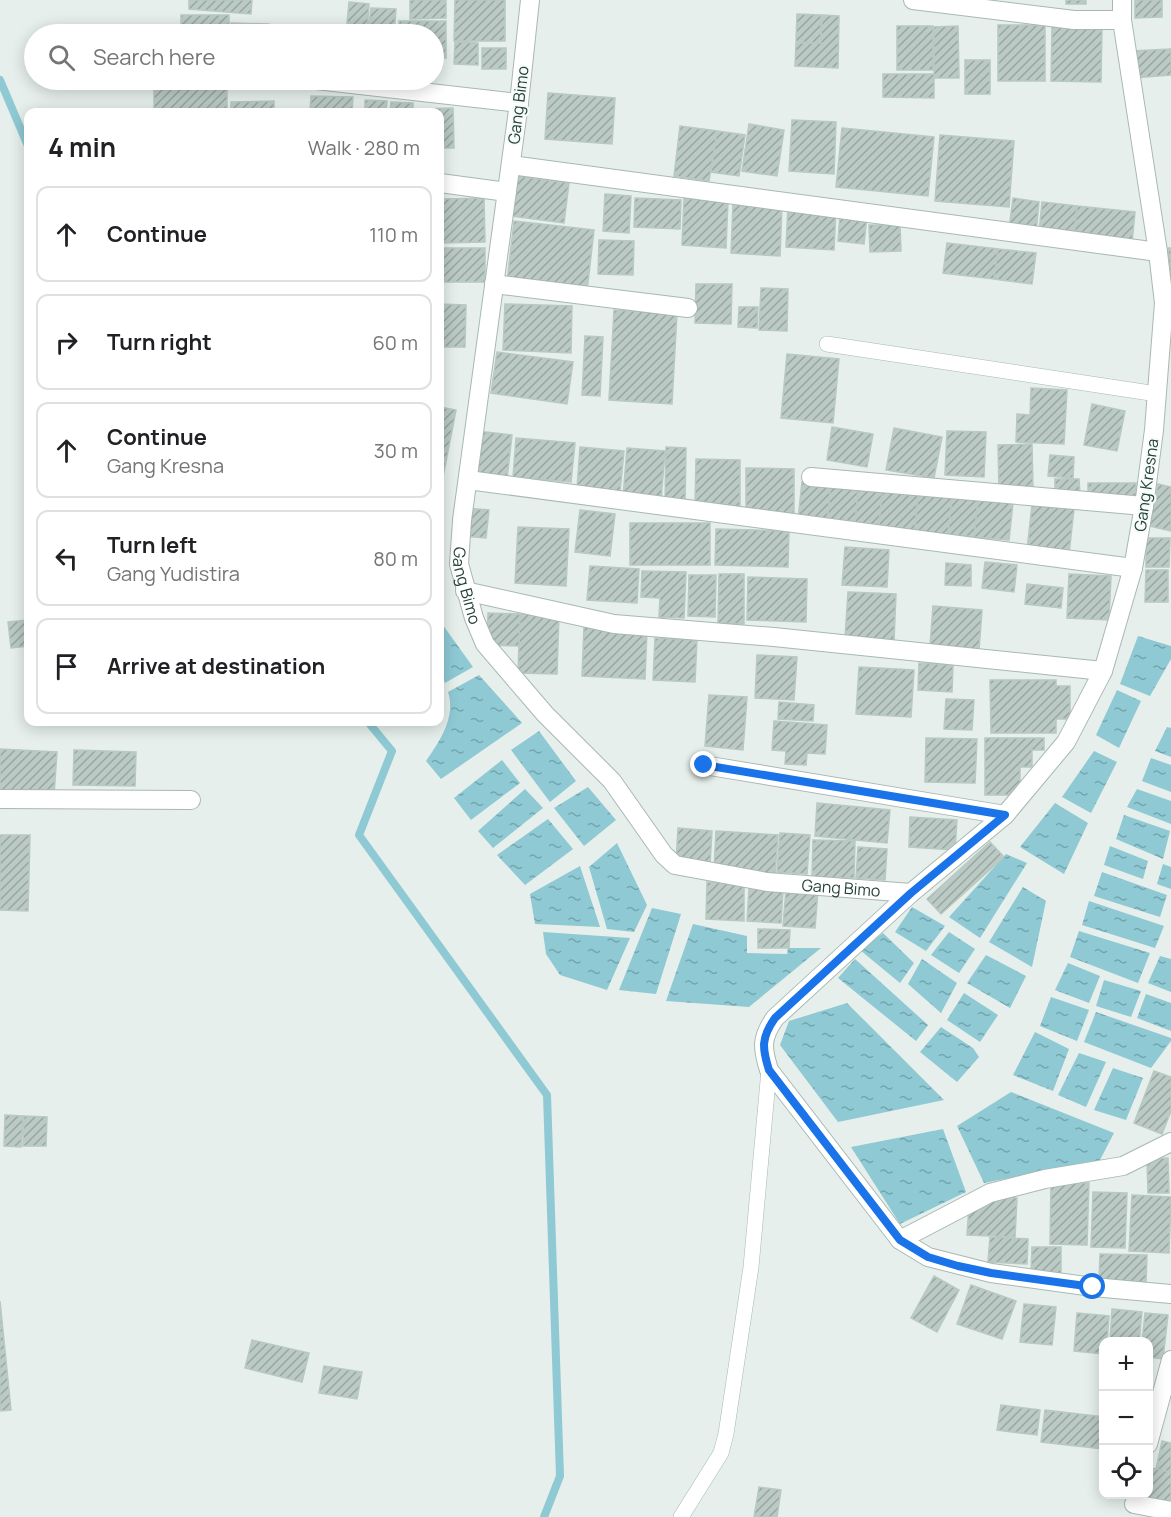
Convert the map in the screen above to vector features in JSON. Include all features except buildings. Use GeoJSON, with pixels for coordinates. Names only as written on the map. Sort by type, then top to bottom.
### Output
{"type":"FeatureCollection","features":[{"type":"Feature","properties":{"kind":"street","name":"Gang Bimo"},"geometry":{"type":"LineString","coordinates":[[530,0],[511,165],[462,520],[459,564],[465,591],[485,644],[545,714],[612,781],[664,855],[675,865],[767,882],[911,893]]}},
{"type":"Feature","properties":{"kind":"street"},"geometry":{"type":"LineString","coordinates":[[912,0],[1074,20],[1122,20]]}},
{"type":"Feature","properties":{"kind":"street","name":"Gang Kresna"},"geometry":{"type":"LineString","coordinates":[[769,1070],[763,1053],[766,1031],[775,1018],[911,893],[1005,815],[1066,742],[1103,671],[1133,568],[1144,506],[1154,430],[1164,303],[1122,20],[1122,0]]}},
{"type":"Feature","properties":{"kind":"street"},"geometry":{"type":"LineString","coordinates":[[404,90],[519,103]]}},
{"type":"Feature","properties":{"kind":"street"},"geometry":{"type":"LineString","coordinates":[[511,165],[1158,252]]}},
{"type":"Feature","properties":{"kind":"street"},"geometry":{"type":"LineString","coordinates":[[444,184],[507,192]]}},
{"type":"Feature","properties":{"kind":"street"},"geometry":{"type":"LineString","coordinates":[[494,284],[688,308]]}},
{"type":"Feature","properties":{"kind":"street"},"geometry":{"type":"LineString","coordinates":[[811,477],[1144,506]]}},
{"type":"Feature","properties":{"kind":"street"},"geometry":{"type":"LineString","coordinates":[[468,480],[1133,568]]}},
{"type":"Feature","properties":{"kind":"street"},"geometry":{"type":"LineString","coordinates":[[465,591],[614,624],[774,637],[1103,671]]}},
{"type":"Feature","properties":{"kind":"street"},"geometry":{"type":"LineString","coordinates":[[704,765],[1005,815]]}},
{"type":"Feature","properties":{"kind":"street"},"geometry":{"type":"LineString","coordinates":[[0,799],[191,800]]}},
{"type":"Feature","properties":{"kind":"street"},"geometry":{"type":"LineString","coordinates":[[769,1070],[900,1240],[928,1257],[991,1273],[1093,1287],[1171,1294]]}},
{"type":"Feature","properties":{"kind":"street"},"geometry":{"type":"LineString","coordinates":[[900,1240],[990,1193],[1045,1179],[1123,1166],[1171,1142]]}},
{"type":"Feature","properties":{"kind":"street"},"geometry":{"type":"LineString","coordinates":[[1153,1429],[1171,1360]]}},
{"type":"Feature","properties":{"kind":"street"},"geometry":{"type":"LineString","coordinates":[[1134,1505],[1171,1511]]}},
{"type":"Feature","properties":{"kind":"lane"},"geometry":{"type":"LineString","coordinates":[[827,344],[1157,394]]}},
{"type":"Feature","properties":{"kind":"lane"},"geometry":{"type":"LineString","coordinates":[[681,1517],[721,1453],[726,1434],[751,1267],[769,1070]]}},
{"type":"Feature","properties":{"kind":"water"},"geometry":{"type":"Polygon","coordinates":[[[444,627],[473,667],[445,683],[444,681],[444,627]]]}},
{"type":"Feature","properties":{"kind":"water"},"geometry":{"type":"Polygon","coordinates":[[[1138,636],[1171,646],[1171,659],[1150,696],[1120,684],[1138,636]]]}},
{"type":"Feature","properties":{"kind":"water"},"geometry":{"type":"Polygon","coordinates":[[[479,675],[522,723],[441,779],[426,761],[441,737],[448,720],[450,701],[448,692],[479,675]]]}},
{"type":"Feature","properties":{"kind":"water"},"geometry":{"type":"Polygon","coordinates":[[[1117,690],[1141,701],[1119,748],[1096,735],[1117,690]]]}},
{"type":"Feature","properties":{"kind":"water"},"geometry":{"type":"Polygon","coordinates":[[[1167,727],[1171,728],[1171,757],[1155,751],[1167,727]]]}},
{"type":"Feature","properties":{"kind":"water"},"geometry":{"type":"Polygon","coordinates":[[[539,731],[576,781],[550,802],[511,750],[539,731]]]}},
{"type":"Feature","properties":{"kind":"water"},"geometry":{"type":"Polygon","coordinates":[[[1094,751],[1117,762],[1091,813],[1062,797],[1094,751]]]}},
{"type":"Feature","properties":{"kind":"water"},"geometry":{"type":"Polygon","coordinates":[[[1151,758],[1171,765],[1171,792],[1142,781],[1151,758]]]}},
{"type":"Feature","properties":{"kind":"water"},"geometry":{"type":"Polygon","coordinates":[[[502,760],[520,783],[471,820],[454,798],[502,760]]]}},
{"type":"Feature","properties":{"kind":"water"},"geometry":{"type":"Polygon","coordinates":[[[588,787],[616,820],[584,846],[554,808],[588,787]]]}},
{"type":"Feature","properties":{"kind":"water"},"geometry":{"type":"Polygon","coordinates":[[[525,789],[543,808],[493,848],[478,831],[525,789]]]}},
{"type":"Feature","properties":{"kind":"water"},"geometry":{"type":"Polygon","coordinates":[[[1137,789],[1171,801],[1171,824],[1127,807],[1137,789]]]}},
{"type":"Feature","properties":{"kind":"water"},"geometry":{"type":"Polygon","coordinates":[[[1055,803],[1088,823],[1064,874],[1020,847],[1055,803]]]}},
{"type":"Feature","properties":{"kind":"water"},"geometry":{"type":"Polygon","coordinates":[[[1124,815],[1170,831],[1163,859],[1116,839],[1124,815]]]}},
{"type":"Feature","properties":{"kind":"water"},"geometry":{"type":"Polygon","coordinates":[[[548,819],[573,849],[525,885],[497,855],[548,819]]]}},
{"type":"Feature","properties":{"kind":"water"},"geometry":{"type":"Polygon","coordinates":[[[617,843],[647,905],[634,932],[607,929],[589,867],[617,843]]]}},
{"type":"Feature","properties":{"kind":"water"},"geometry":{"type":"Polygon","coordinates":[[[1110,846],[1148,861],[1143,879],[1104,865],[1110,846]]]}},
{"type":"Feature","properties":{"kind":"water"},"geometry":{"type":"Polygon","coordinates":[[[1006,854],[1027,863],[980,938],[949,917],[1006,854]]]}},
{"type":"Feature","properties":{"kind":"water"},"geometry":{"type":"Polygon","coordinates":[[[1163,864],[1171,867],[1171,889],[1157,884],[1163,864]]]}},
{"type":"Feature","properties":{"kind":"water"},"geometry":{"type":"Polygon","coordinates":[[[580,866],[600,927],[535,924],[530,894],[580,866]]]}},
{"type":"Feature","properties":{"kind":"water"},"geometry":{"type":"Polygon","coordinates":[[[1102,872],[1167,895],[1160,917],[1094,896],[1102,872]]]}},
{"type":"Feature","properties":{"kind":"water"},"geometry":{"type":"Polygon","coordinates":[[[1023,887],[1046,901],[1032,967],[989,942],[1023,887]]]}},
{"type":"Feature","properties":{"kind":"water"},"geometry":{"type":"Polygon","coordinates":[[[1089,901],[1164,926],[1155,948],[1082,925],[1089,901]]]}},
{"type":"Feature","properties":{"kind":"water"},"geometry":{"type":"Polygon","coordinates":[[[912,907],[945,926],[926,951],[895,932],[912,907]]]}},
{"type":"Feature","properties":{"kind":"water"},"geometry":{"type":"Polygon","coordinates":[[[652,908],[681,914],[656,994],[619,990],[652,908]]]}},
{"type":"Feature","properties":{"kind":"water"},"geometry":{"type":"Polygon","coordinates":[[[693,924],[747,936],[747,953],[787,954],[788,948],[821,948],[749,1007],[666,1001],[693,924]]]}},
{"type":"Feature","properties":{"kind":"water"},"geometry":{"type":"Polygon","coordinates":[[[1079,931],[1150,953],[1138,983],[1070,957],[1079,931]]]}},
{"type":"Feature","properties":{"kind":"water"},"geometry":{"type":"Polygon","coordinates":[[[543,932],[630,938],[607,990],[560,975],[546,954],[543,932]]]}},
{"type":"Feature","properties":{"kind":"water"},"geometry":{"type":"Polygon","coordinates":[[[949,932],[975,949],[959,973],[931,955],[949,932]]]}},
{"type":"Feature","properties":{"kind":"water"},"geometry":{"type":"Polygon","coordinates":[[[883,933],[914,963],[900,983],[860,950],[883,933]]]}},
{"type":"Feature","properties":{"kind":"water"},"geometry":{"type":"Polygon","coordinates":[[[986,955],[1026,976],[1010,1008],[967,983],[986,955]]]}},
{"type":"Feature","properties":{"kind":"water"},"geometry":{"type":"Polygon","coordinates":[[[1160,956],[1171,959],[1171,992],[1148,983],[1160,956]]]}},
{"type":"Feature","properties":{"kind":"water"},"geometry":{"type":"Polygon","coordinates":[[[855,959],[928,1025],[916,1041],[838,978],[855,959]]]}},
{"type":"Feature","properties":{"kind":"water"},"geometry":{"type":"Polygon","coordinates":[[[922,959],[957,983],[941,1013],[908,984],[922,959]]]}},
{"type":"Feature","properties":{"kind":"water"},"geometry":{"type":"Polygon","coordinates":[[[1068,963],[1100,976],[1089,1003],[1055,990],[1068,963]]]}},
{"type":"Feature","properties":{"kind":"water"},"geometry":{"type":"Polygon","coordinates":[[[1104,980],[1141,991],[1131,1017],[1096,1006],[1104,980]]]}},
{"type":"Feature","properties":{"kind":"water"},"geometry":{"type":"Polygon","coordinates":[[[964,993],[998,1015],[980,1042],[947,1020],[964,993]]]}},
{"type":"Feature","properties":{"kind":"water"},"geometry":{"type":"Polygon","coordinates":[[[1146,994],[1171,1003],[1171,1031],[1137,1018],[1146,994]]]}},
{"type":"Feature","properties":{"kind":"water"},"geometry":{"type":"Polygon","coordinates":[[[1051,997],[1089,1010],[1077,1041],[1040,1026],[1051,997]]]}},
{"type":"Feature","properties":{"kind":"water"},"geometry":{"type":"Polygon","coordinates":[[[847,1003],[944,1100],[838,1122],[780,1045],[789,1021],[847,1003]]]}},
{"type":"Feature","properties":{"kind":"water"},"geometry":{"type":"Polygon","coordinates":[[[1096,1012],[1171,1038],[1171,1041],[1151,1068],[1084,1042],[1096,1012]]]}},
{"type":"Feature","properties":{"kind":"water"},"geometry":{"type":"Polygon","coordinates":[[[941,1027],[973,1048],[979,1057],[957,1082],[920,1052],[941,1027]]]}},
{"type":"Feature","properties":{"kind":"water"},"geometry":{"type":"Polygon","coordinates":[[[1035,1032],[1069,1049],[1053,1091],[1013,1075],[1035,1032]]]}},
{"type":"Feature","properties":{"kind":"water"},"geometry":{"type":"Polygon","coordinates":[[[1079,1053],[1106,1062],[1086,1107],[1058,1095],[1079,1053]]]}},
{"type":"Feature","properties":{"kind":"water"},"geometry":{"type":"Polygon","coordinates":[[[1113,1068],[1143,1078],[1126,1120],[1094,1110],[1113,1068]]]}},
{"type":"Feature","properties":{"kind":"water"},"geometry":{"type":"Polygon","coordinates":[[[1011,1092],[1114,1133],[1100,1160],[984,1183],[957,1126],[1011,1092]]]}},
{"type":"Feature","properties":{"kind":"water"},"geometry":{"type":"Polygon","coordinates":[[[943,1129],[966,1192],[900,1224],[851,1147],[943,1129]]]}},
{"type":"Feature","properties":{"kind":"waterway"},"geometry":{"type":"LineString","coordinates":[[0,80],[24,137]]}},
{"type":"Feature","properties":{"kind":"waterway"},"geometry":{"type":"LineString","coordinates":[[371,726],[392,751],[359,835],[547,1095],[560,1476],[544,1517]]}},
{"type":"Feature","properties":{"kind":"route"},"geometry":{"type":"LineString","coordinates":[[704,765],[1005,815],[911,893],[775,1018],[766,1031],[763,1053],[769,1070],[900,1240],[928,1257],[958,1266],[991,1273],[1093,1287]]}}]}
